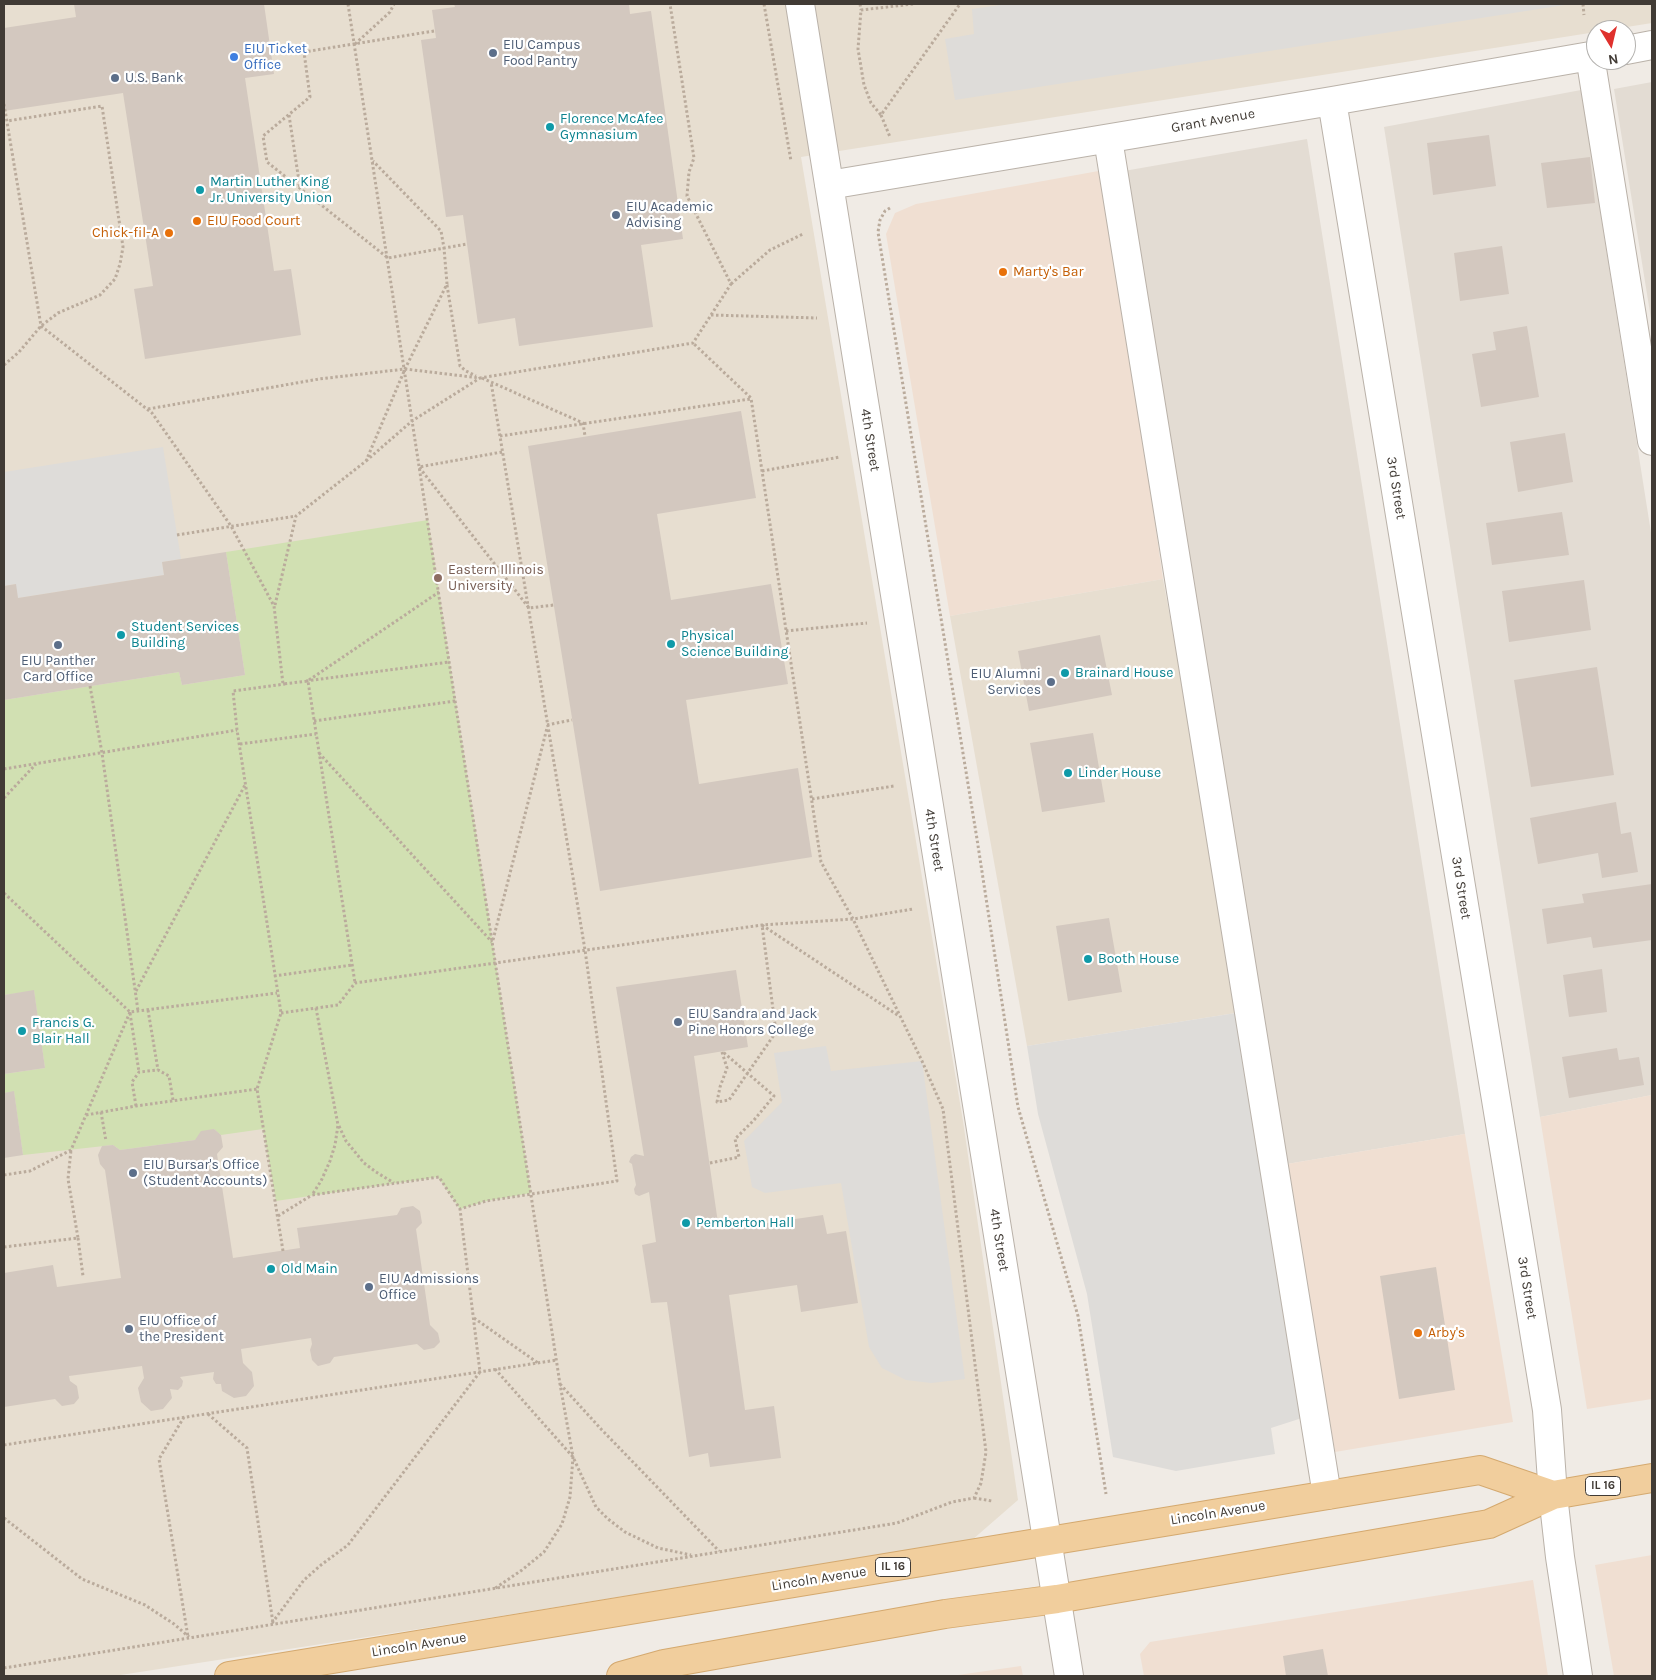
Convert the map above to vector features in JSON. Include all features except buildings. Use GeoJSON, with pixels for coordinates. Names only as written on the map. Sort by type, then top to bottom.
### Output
{"type":"FeatureCollection","features":[{"type":"Feature","properties":{"kind":"main road","name":"Lincoln Avenue"},"geometry":{"type":"LineString","coordinates":[[229,1676],[1480,1470],[1553,1494]]}},
{"type":"Feature","properties":{"kind":"main road","name":"Lincoln Avenue"},"geometry":{"type":"LineString","coordinates":[[621,1676],[665,1670],[946,1614],[1056,1599],[1490,1524],[1553,1494],[1652,1478]]}},
{"type":"Feature","properties":{"kind":"street","name":"4th Street"},"geometry":{"type":"LineString","coordinates":[[800,4],[1069,1676]]}},
{"type":"Feature","properties":{"kind":"street"},"geometry":{"type":"LineString","coordinates":[[1636,48],[1652,45]]}},
{"type":"Feature","properties":{"kind":"street","name":"Grant Avenue"},"geometry":{"type":"LineString","coordinates":[[829,184],[1108,139],[1586,56]]}},
{"type":"Feature","properties":{"kind":"street"},"geometry":{"type":"LineString","coordinates":[[1595,70],[1652,441]]}},
{"type":"Feature","properties":{"kind":"street","name":"3rd Street"},"geometry":{"type":"LineString","coordinates":[[1332,101],[1547,1410],[1560,1557],[1578,1676]]}},
{"type":"Feature","properties":{"kind":"street"},"geometry":{"type":"LineString","coordinates":[[1108,139],[1327,1495]]}},
{"type":"Feature","properties":{"kind":"path"},"geometry":{"type":"LineString","coordinates":[[348,4],[560,1384],[573,1457],[570,1497],[562,1524],[544,1552],[493,1590]]}},
{"type":"Feature","properties":{"kind":"path"},"geometry":{"type":"LineString","coordinates":[[354,44],[390,12],[394,4]]}},
{"type":"Feature","properties":{"kind":"path"},"geometry":{"type":"LineString","coordinates":[[670,4],[694,158],[689,172],[687,196],[731,284]]}},
{"type":"Feature","properties":{"kind":"path"},"geometry":{"type":"LineString","coordinates":[[860,4],[858,50],[864,85],[871,103],[881,115],[890,137]]}},
{"type":"Feature","properties":{"kind":"path"},"geometry":{"type":"LineString","coordinates":[[860,10],[913,4]]}},
{"type":"Feature","properties":{"kind":"path"},"geometry":{"type":"LineString","coordinates":[[881,115],[960,4]]}},
{"type":"Feature","properties":{"kind":"path"},"geometry":{"type":"LineString","coordinates":[[1582,4],[1584,15]]}},
{"type":"Feature","properties":{"kind":"path"},"geometry":{"type":"LineString","coordinates":[[434,31],[304,52],[310,98],[263,136],[267,162],[388,258],[467,244]]}},
{"type":"Feature","properties":{"kind":"path"},"geometry":{"type":"LineString","coordinates":[[4,104],[41,326],[152,413],[231,526],[274,606]]}},
{"type":"Feature","properties":{"kind":"path"},"geometry":{"type":"LineString","coordinates":[[4,365],[19,352],[41,326],[58,313],[100,295],[115,279],[123,247],[102,106],[6,120]]}},
{"type":"Feature","properties":{"kind":"path"},"geometry":{"type":"LineString","coordinates":[[289,114],[300,188]]}},
{"type":"Feature","properties":{"kind":"path"},"geometry":{"type":"LineString","coordinates":[[373,161],[441,230],[447,284],[460,366],[480,378],[583,423]]}},
{"type":"Feature","properties":{"kind":"path"},"geometry":{"type":"LineString","coordinates":[[891,207],[885,211],[878,232],[977,839],[1018,1107],[1078,1316],[1106,1494]]}},
{"type":"Feature","properties":{"kind":"path"},"geometry":{"type":"LineString","coordinates":[[148,409],[319,378],[405,369],[480,378],[693,343],[731,284],[770,250],[803,234]]}},
{"type":"Feature","properties":{"kind":"path"},"geometry":{"type":"LineString","coordinates":[[366,461],[405,369],[447,284]]}},
{"type":"Feature","properties":{"kind":"path"},"geometry":{"type":"LineString","coordinates":[[711,315],[818,318]]}},
{"type":"Feature","properties":{"kind":"path"},"geometry":{"type":"LineString","coordinates":[[693,343],[751,398],[821,862],[853,919],[922,1061],[943,1109],[986,1452],[981,1483],[974,1498]]}},
{"type":"Feature","properties":{"kind":"path"},"geometry":{"type":"LineString","coordinates":[[177,535],[296,516],[366,461],[412,421],[480,378]]}},
{"type":"Feature","properties":{"kind":"path"},"geometry":{"type":"LineString","coordinates":[[460,1209],[486,1200],[617,1181],[585,950],[491,382]]}},
{"type":"Feature","properties":{"kind":"path"},"geometry":{"type":"LineString","coordinates":[[500,436],[751,398]]}},
{"type":"Feature","properties":{"kind":"path"},"geometry":{"type":"LineString","coordinates":[[583,423],[585,436]]}},
{"type":"Feature","properties":{"kind":"path"},"geometry":{"type":"LineString","coordinates":[[419,467],[502,452]]}},
{"type":"Feature","properties":{"kind":"path"},"geometry":{"type":"LineString","coordinates":[[762,471],[840,457]]}},
{"type":"Feature","properties":{"kind":"path"},"geometry":{"type":"LineString","coordinates":[[419,467],[529,608]]}},
{"type":"Feature","properties":{"kind":"path"},"geometry":{"type":"LineString","coordinates":[[283,684],[274,606],[296,516]]}},
{"type":"Feature","properties":{"kind":"path"},"geometry":{"type":"LineString","coordinates":[[308,681],[439,592]]}},
{"type":"Feature","properties":{"kind":"path"},"geometry":{"type":"LineString","coordinates":[[529,608],[554,605]]}},
{"type":"Feature","properties":{"kind":"path"},"geometry":{"type":"LineString","coordinates":[[786,632],[867,623]]}},
{"type":"Feature","properties":{"kind":"path"},"geometry":{"type":"LineString","coordinates":[[284,1251],[257,1089],[281,1013],[245,784],[233,691],[449,662]]}},
{"type":"Feature","properties":{"kind":"path"},"geometry":{"type":"LineString","coordinates":[[281,1013],[338,1005],[354,983],[308,681]]}},
{"type":"Feature","properties":{"kind":"path"},"geometry":{"type":"LineString","coordinates":[[90,686],[102,753],[138,1011]]}},
{"type":"Feature","properties":{"kind":"path"},"geometry":{"type":"LineString","coordinates":[[314,721],[456,702]]}},
{"type":"Feature","properties":{"kind":"path"},"geometry":{"type":"LineString","coordinates":[[548,725],[572,720]]}},
{"type":"Feature","properties":{"kind":"path"},"geometry":{"type":"LineString","coordinates":[[492,943],[548,725]]}},
{"type":"Feature","properties":{"kind":"path"},"geometry":{"type":"LineString","coordinates":[[4,769],[237,730]]}},
{"type":"Feature","properties":{"kind":"path"},"geometry":{"type":"LineString","coordinates":[[240,744],[316,734]]}},
{"type":"Feature","properties":{"kind":"path"},"geometry":{"type":"LineString","coordinates":[[319,752],[492,943]]}},
{"type":"Feature","properties":{"kind":"path"},"geometry":{"type":"LineString","coordinates":[[4,798],[36,763]]}},
{"type":"Feature","properties":{"kind":"path"},"geometry":{"type":"LineString","coordinates":[[135,992],[245,784]]}},
{"type":"Feature","properties":{"kind":"path"},"geometry":{"type":"LineString","coordinates":[[812,799],[894,786]]}},
{"type":"Feature","properties":{"kind":"path"},"geometry":{"type":"LineString","coordinates":[[4,893],[130,1012],[139,1072],[132,1082],[136,1106]]}},
{"type":"Feature","properties":{"kind":"path"},"geometry":{"type":"LineString","coordinates":[[4,899],[10,898]]}},
{"type":"Feature","properties":{"kind":"path"},"geometry":{"type":"LineString","coordinates":[[354,983],[762,925],[853,919],[914,909]]}},
{"type":"Feature","properties":{"kind":"path"},"geometry":{"type":"LineString","coordinates":[[762,925],[900,1016]]}},
{"type":"Feature","properties":{"kind":"path"},"geometry":{"type":"LineString","coordinates":[[710,1163],[739,1157],[735,1139],[774,1096],[748,1074],[722,1052],[727,1068],[720,1087],[718,1102],[729,1100],[748,1074],[776,1032],[762,925]]}},
{"type":"Feature","properties":{"kind":"path"},"geometry":{"type":"LineString","coordinates":[[274,976],[352,965]]}},
{"type":"Feature","properties":{"kind":"path"},"geometry":{"type":"LineString","coordinates":[[130,1012],[277,993]]}},
{"type":"Feature","properties":{"kind":"path"},"geometry":{"type":"LineString","coordinates":[[316,1008],[338,1125],[346,1141],[364,1163],[394,1183]]}},
{"type":"Feature","properties":{"kind":"path"},"geometry":{"type":"LineString","coordinates":[[148,1010],[158,1070]]}},
{"type":"Feature","properties":{"kind":"path"},"geometry":{"type":"LineString","coordinates":[[83,1276],[68,1178],[71,1150],[130,1012]]}},
{"type":"Feature","properties":{"kind":"path"},"geometry":{"type":"LineString","coordinates":[[139,1072],[158,1070],[169,1076],[173,1100]]}},
{"type":"Feature","properties":{"kind":"path"},"geometry":{"type":"LineString","coordinates":[[86,1115],[173,1100],[257,1089]]}},
{"type":"Feature","properties":{"kind":"path"},"geometry":{"type":"LineString","coordinates":[[101,1112],[106,1141]]}},
{"type":"Feature","properties":{"kind":"path"},"geometry":{"type":"LineString","coordinates":[[278,1216],[312,1194],[330,1162],[338,1125]]}},
{"type":"Feature","properties":{"kind":"path"},"geometry":{"type":"LineString","coordinates":[[4,1175],[30,1171],[71,1150]]}},
{"type":"Feature","properties":{"kind":"path"},"geometry":{"type":"LineString","coordinates":[[273,1623],[304,1580],[348,1545],[480,1372],[460,1209],[439,1177],[312,1194]]}},
{"type":"Feature","properties":{"kind":"path"},"geometry":{"type":"LineString","coordinates":[[4,1247],[78,1238]]}},
{"type":"Feature","properties":{"kind":"path"},"geometry":{"type":"LineString","coordinates":[[474,1318],[538,1363]]}},
{"type":"Feature","properties":{"kind":"path"},"geometry":{"type":"LineString","coordinates":[[4,1445],[557,1360]]}},
{"type":"Feature","properties":{"kind":"path"},"geometry":{"type":"LineString","coordinates":[[495,1369],[573,1457],[596,1507],[608,1520],[625,1532],[658,1548],[694,1556]]}},
{"type":"Feature","properties":{"kind":"path"},"geometry":{"type":"LineString","coordinates":[[560,1384],[601,1430],[720,1552]]}},
{"type":"Feature","properties":{"kind":"path"},"geometry":{"type":"LineString","coordinates":[[207,1413],[247,1448],[273,1623]]}},
{"type":"Feature","properties":{"kind":"path"},"geometry":{"type":"LineString","coordinates":[[184,1417],[159,1459],[188,1637]]}},
{"type":"Feature","properties":{"kind":"path"},"geometry":{"type":"LineString","coordinates":[[4,1668],[897,1523],[952,1502],[974,1498],[992,1501]]}},
{"type":"Feature","properties":{"kind":"path"},"geometry":{"type":"LineString","coordinates":[[4,1518],[82,1579],[145,1605],[174,1624],[188,1637]]}},
{"type":"Feature","properties":{"kind":"shaded area","name":"Eastern Illinois University"},"geometry":{"type":"Polygon","coordinates":[[[4,4],[1652,4],[1652,23],[1636,26],[1636,20],[1586,20],[1586,34],[801,157],[963,1121],[1018,1500],[972,1540],[114,1676],[4,1676],[4,4]]]}},
{"type":"Feature","properties":{"kind":"shaded area"},"geometry":{"type":"Polygon","coordinates":[[[1008,4],[1571,4],[955,100],[945,39],[974,34],[972,9],[1008,4]]]}},
{"type":"Feature","properties":{"kind":"shaded area"},"geometry":{"type":"Polygon","coordinates":[[[1652,82],[1652,325],[1614,89],[1652,82]]]}},
{"type":"Feature","properties":{"kind":"shaded area"},"geometry":{"type":"Polygon","coordinates":[[[1581,90],[1652,539],[1652,1095],[1540,1117],[1384,127],[1581,90]]]}},
{"type":"Feature","properties":{"kind":"shaded area"},"geometry":{"type":"Polygon","coordinates":[[[1307,139],[1465,1134],[1287,1164],[1124,171],[1307,139]]]}},
{"type":"Feature","properties":{"kind":"shaded area"},"geometry":{"type":"Polygon","coordinates":[[[1104,170],[1163,579],[950,616],[886,234],[895,213],[916,204],[1104,170]]]}},
{"type":"Feature","properties":{"kind":"shaded area"},"geometry":{"type":"Polygon","coordinates":[[[163,447],[181,559],[162,562],[164,575],[18,598],[15,584],[4,586],[4,472],[163,447]]]}},
{"type":"Feature","properties":{"kind":"shaded area"},"geometry":{"type":"Polygon","coordinates":[[[1163,579],[1242,1012],[1027,1046],[950,616],[1163,579]]]}},
{"type":"Feature","properties":{"kind":"shaded area"},"geometry":{"type":"Polygon","coordinates":[[[1242,1012],[1302,1418],[1271,1428],[1275,1454],[1176,1471],[1113,1457],[1087,1294],[1038,1114],[1027,1046],[1242,1012]]]}},
{"type":"Feature","properties":{"kind":"shaded area"},"geometry":{"type":"Polygon","coordinates":[[[826,1046],[831,1071],[922,1061],[965,1379],[931,1383],[906,1380],[882,1368],[869,1347],[841,1183],[765,1193],[752,1187],[744,1141],[782,1102],[774,1053],[826,1046]]]}},
{"type":"Feature","properties":{"kind":"shaded area"},"geometry":{"type":"Polygon","coordinates":[[[1652,1095],[1652,1399],[1587,1409],[1540,1117],[1652,1095]]]}},
{"type":"Feature","properties":{"kind":"shaded area"},"geometry":{"type":"Polygon","coordinates":[[[1465,1134],[1513,1422],[1335,1452],[1287,1164],[1465,1134]]]}},
{"type":"Feature","properties":{"kind":"shaded area"},"geometry":{"type":"Polygon","coordinates":[[[1652,1555],[1652,1676],[1614,1676],[1595,1565],[1652,1555]]]}},
{"type":"Feature","properties":{"kind":"shaded area"},"geometry":{"type":"Polygon","coordinates":[[[1533,1580],[1548,1676],[1144,1676],[1140,1654],[1150,1642],[1533,1580]]]}},
{"type":"Feature","properties":{"kind":"shaded area"},"geometry":{"type":"Polygon","coordinates":[[[1021,1666],[1023,1676],[951,1676],[1021,1666]]]}},
{"type":"Feature","properties":{"kind":"green space"},"geometry":{"type":"Polygon","coordinates":[[[428,520],[531,1193],[486,1201],[460,1209],[438,1177],[276,1201],[263,1129],[221,1135],[214,1129],[195,1140],[120,1150],[113,1145],[23,1155],[14,1092],[4,1093],[4,1074],[45,1068],[34,991],[4,995],[4,700],[179,672],[182,685],[245,675],[226,552],[428,520]]]}},
{"type":"Feature","properties":{"kind":"place","name":"EIU Campus Food Pantry"},"geometry":{"type":"Point","coordinates":[493,53]}},
{"type":"Feature","properties":{"kind":"place","name":"EIU Ticket Office"},"geometry":{"type":"Point","coordinates":[234,57]}},
{"type":"Feature","properties":{"kind":"place","name":"U.S. Bank"},"geometry":{"type":"Point","coordinates":[115,78]}},
{"type":"Feature","properties":{"kind":"place","name":"Florence McAfee Gymnasium"},"geometry":{"type":"Point","coordinates":[550,127]}},
{"type":"Feature","properties":{"kind":"place","name":"Martin Luther King Jr. University Union"},"geometry":{"type":"Point","coordinates":[200,190]}},
{"type":"Feature","properties":{"kind":"place","name":"EIU Academic Advising"},"geometry":{"type":"Point","coordinates":[616,215]}},
{"type":"Feature","properties":{"kind":"place","name":"EIU Food Court"},"geometry":{"type":"Point","coordinates":[197,221]}},
{"type":"Feature","properties":{"kind":"place","name":"Chick-fil-A"},"geometry":{"type":"Point","coordinates":[169,233]}},
{"type":"Feature","properties":{"kind":"place","name":"Marty's Bar"},"geometry":{"type":"Point","coordinates":[1003,272]}},
{"type":"Feature","properties":{"kind":"place","name":"Eastern Illinois University"},"geometry":{"type":"Point","coordinates":[438,578]}},
{"type":"Feature","properties":{"kind":"place","name":"Student Services Building"},"geometry":{"type":"Point","coordinates":[121,635]}},
{"type":"Feature","properties":{"kind":"place","name":"Physical Science Building"},"geometry":{"type":"Point","coordinates":[671,644]}},
{"type":"Feature","properties":{"kind":"place","name":"EIU Panther Card Office"},"geometry":{"type":"Point","coordinates":[58,645]}},
{"type":"Feature","properties":{"kind":"place","name":"Brainard House"},"geometry":{"type":"Point","coordinates":[1065,673]}},
{"type":"Feature","properties":{"kind":"place","name":"EIU Alumni Services"},"geometry":{"type":"Point","coordinates":[1051,682]}},
{"type":"Feature","properties":{"kind":"place","name":"Linder House"},"geometry":{"type":"Point","coordinates":[1068,773]}},
{"type":"Feature","properties":{"kind":"place","name":"Booth House"},"geometry":{"type":"Point","coordinates":[1088,959]}},
{"type":"Feature","properties":{"kind":"place","name":"EIU Sandra and Jack Pine Honors College"},"geometry":{"type":"Point","coordinates":[678,1022]}},
{"type":"Feature","properties":{"kind":"place","name":"Francis G. Blair Hall"},"geometry":{"type":"Point","coordinates":[22,1031]}},
{"type":"Feature","properties":{"kind":"place","name":"EIU Bursar's Office (Student Accounts)"},"geometry":{"type":"Point","coordinates":[133,1173]}},
{"type":"Feature","properties":{"kind":"place","name":"Pemberton Hall"},"geometry":{"type":"Point","coordinates":[686,1223]}},
{"type":"Feature","properties":{"kind":"place","name":"Old Main"},"geometry":{"type":"Point","coordinates":[271,1269]}},
{"type":"Feature","properties":{"kind":"place","name":"EIU Admissions Office"},"geometry":{"type":"Point","coordinates":[369,1287]}},
{"type":"Feature","properties":{"kind":"place","name":"EIU Office of the President"},"geometry":{"type":"Point","coordinates":[129,1329]}},
{"type":"Feature","properties":{"kind":"place","name":"Arby's"},"geometry":{"type":"Point","coordinates":[1418,1333]}}]}
